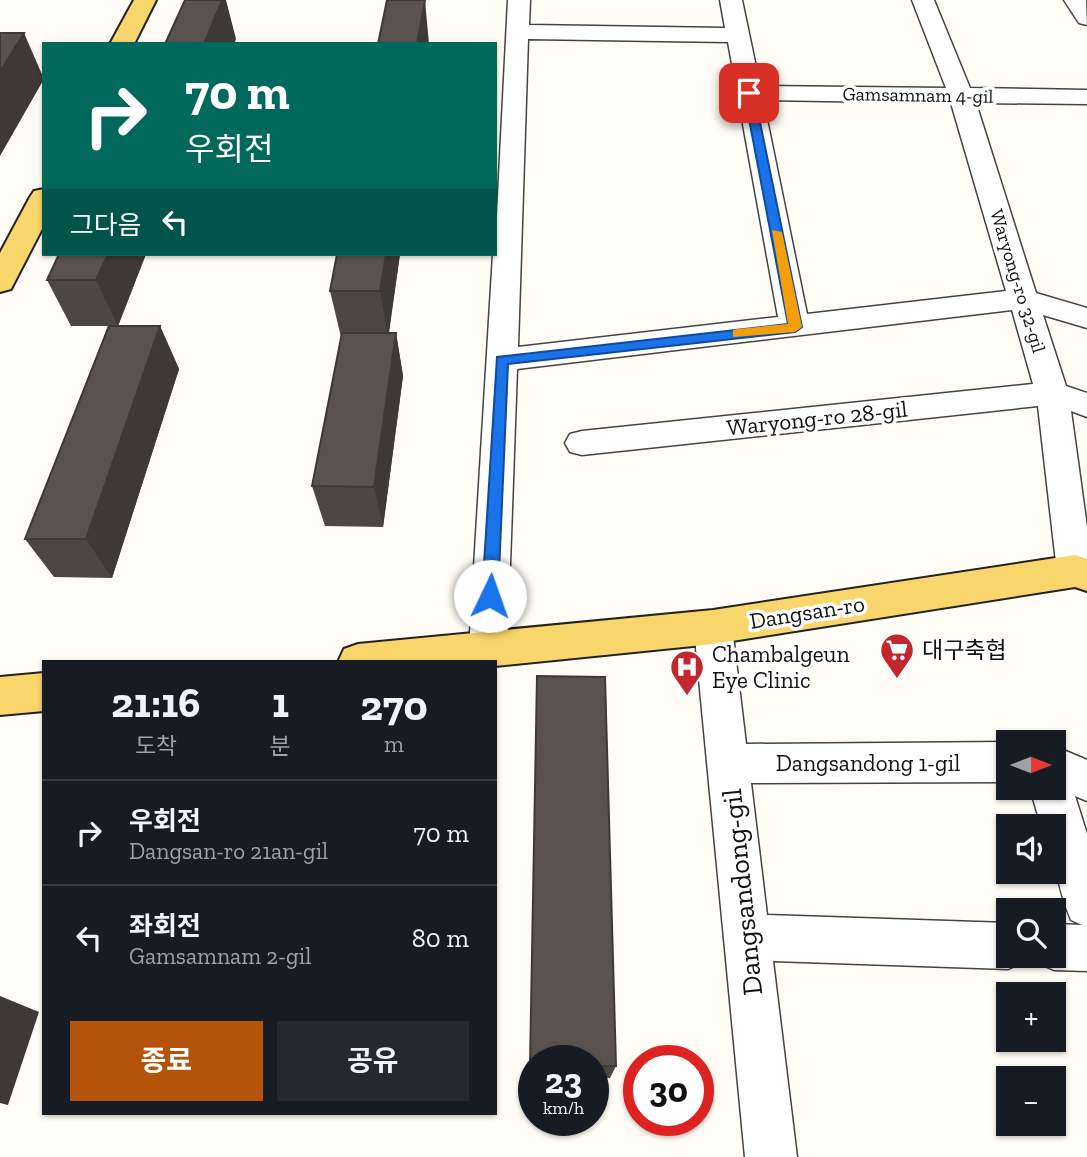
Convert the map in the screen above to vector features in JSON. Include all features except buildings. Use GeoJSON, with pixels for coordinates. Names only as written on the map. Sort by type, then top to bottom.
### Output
{"type":"FeatureCollection","features":[{"type":"Feature","properties":{"kind":"main road"},"geometry":{"type":"LineString","coordinates":[[123,42],[145,0]]}},
{"type":"Feature","properties":{"kind":"main road"},"geometry":{"type":"LineString","coordinates":[[0,282],[42,201]]}},
{"type":"Feature","properties":{"kind":"main road","name":"Dangsan-ro"},"geometry":{"type":"LineString","coordinates":[[378,660],[713,627],[1081,573]]}},
{"type":"Feature","properties":{"kind":"main road"},"geometry":{"type":"LineString","coordinates":[[0,696],[42,692]]}},
{"type":"Feature","properties":{"kind":"street"},"geometry":{"type":"LineString","coordinates":[[488,649],[519,0]]}},
{"type":"Feature","properties":{"kind":"street"},"geometry":{"type":"LineString","coordinates":[[731,0],[795,327]]}},
{"type":"Feature","properties":{"kind":"street","name":"Waryong-ro 32-gil"},"geometry":{"type":"LineString","coordinates":[[923,0],[961,95],[1052,393],[1081,573]]}},
{"type":"Feature","properties":{"kind":"street"},"geometry":{"type":"LineString","coordinates":[[1075,0],[1087,18]]}},
{"type":"Feature","properties":{"kind":"street"},"geometry":{"type":"LineString","coordinates":[[517,32],[738,35]]}},
{"type":"Feature","properties":{"kind":"street","name":"Gamsamnam 4-gil"},"geometry":{"type":"LineString","coordinates":[[749,93],[1087,97]]}},
{"type":"Feature","properties":{"kind":"street"},"geometry":{"type":"LineString","coordinates":[[502,360],[1023,299],[1087,318]]}},
{"type":"Feature","properties":{"kind":"street"},"geometry":{"type":"LineString","coordinates":[[1052,393],[1087,405]]}},
{"type":"Feature","properties":{"kind":"street","name":"Waryong-ro 28-gil"},"geometry":{"type":"LineString","coordinates":[[582,443],[1052,393]]}},
{"type":"Feature","properties":{"kind":"street","name":"Dangsandong-gil"},"geometry":{"type":"LineString","coordinates":[[713,627],[771,1157]]}},
{"type":"Feature","properties":{"kind":"street","name":"Dangsandong 1-gil"},"geometry":{"type":"LineString","coordinates":[[728,764],[996,762]]}},
{"type":"Feature","properties":{"kind":"street"},"geometry":{"type":"LineString","coordinates":[[1066,771],[1087,781]]}},
{"type":"Feature","properties":{"kind":"street"},"geometry":{"type":"LineString","coordinates":[[1055,800],[1087,904]]}},
{"type":"Feature","properties":{"kind":"street"},"geometry":{"type":"LineString","coordinates":[[747,937],[996,946]]}},
{"type":"Feature","properties":{"kind":"street"},"geometry":{"type":"LineString","coordinates":[[1066,947],[1087,948]]}},
{"type":"Feature","properties":{"kind":"slow traffic"},"geometry":{"type":"LineString","coordinates":[[738,334],[795,327],[776,232]]}},
{"type":"Feature","properties":{"kind":"place","name":"대구축협"},"geometry":{"type":"Point","coordinates":[897,680]}},
{"type":"Feature","properties":{"kind":"place","name":"Chambalgeun Eye Clinic"},"geometry":{"type":"Point","coordinates":[687,697]}},
{"type":"Feature","properties":{"kind":"route"},"geometry":{"type":"LineString","coordinates":[[490,596],[502,360],[795,327],[749,93]]}}]}
